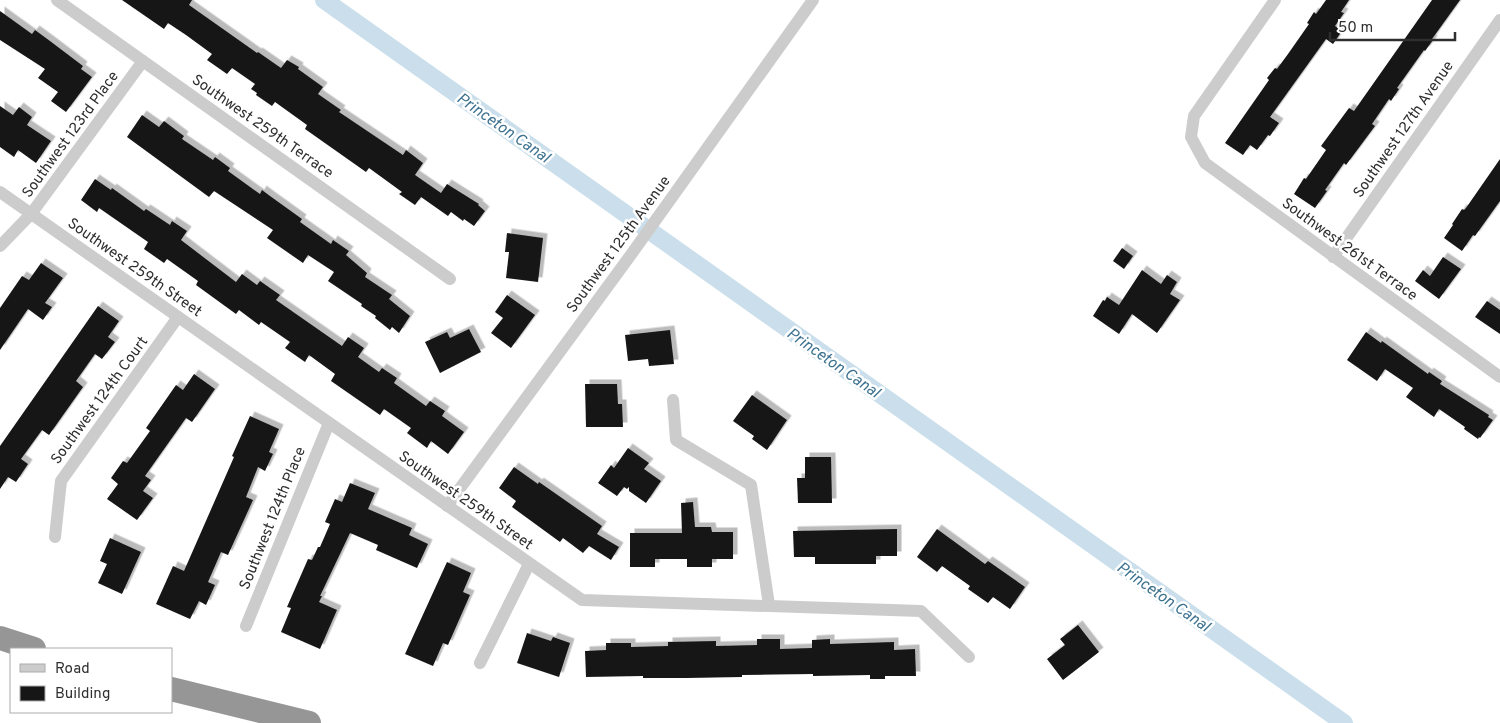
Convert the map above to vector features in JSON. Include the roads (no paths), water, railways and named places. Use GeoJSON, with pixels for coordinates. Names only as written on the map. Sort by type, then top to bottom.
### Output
{"type":"FeatureCollection","features":[{"type":"Feature","properties":{"kind":"highway"},"geometry":{"type":"LineString","coordinates":[[0,638],[31,648]]}},
{"type":"Feature","properties":{"kind":"highway"},"geometry":{"type":"LineString","coordinates":[[172,690],[310,723]]}},
{"type":"Feature","properties":{"kind":"street","name":"Southwest 259th Terrace"},"geometry":{"type":"LineString","coordinates":[[57,0],[450,279]]}},
{"type":"Feature","properties":{"kind":"street","name":"Southwest 125th Avenue"},"geometry":{"type":"LineString","coordinates":[[447,506],[630,256],[813,0]]}},
{"type":"Feature","properties":{"kind":"street","name":"Southwest 261st Terrace"},"geometry":{"type":"LineString","coordinates":[[1275,0],[1194,116],[1191,137],[1205,164],[1500,378]]}},
{"type":"Feature","properties":{"kind":"street","name":"Southwest 127th Avenue"},"geometry":{"type":"LineString","coordinates":[[1333,257],[1500,20]]}},
{"type":"Feature","properties":{"kind":"street","name":"Southwest 123rd Place"},"geometry":{"type":"LineString","coordinates":[[0,246],[31,214],[144,61]]}},
{"type":"Feature","properties":{"kind":"street","name":"Southwest 259th Street"},"geometry":{"type":"LineString","coordinates":[[0,192],[582,600],[922,611],[969,656]]}},
{"type":"Feature","properties":{"kind":"street","name":"Southwest 124th Court"},"geometry":{"type":"LineString","coordinates":[[56,536],[61,481],[178,317]]}},
{"type":"Feature","properties":{"kind":"street"},"geometry":{"type":"LineString","coordinates":[[673,400],[676,440],[751,485],[769,605]]}},
{"type":"Feature","properties":{"kind":"street","name":"Southwest 124th Place"},"geometry":{"type":"LineString","coordinates":[[246,626],[329,424]]}},
{"type":"Feature","properties":{"kind":"street"},"geometry":{"type":"LineString","coordinates":[[480,663],[529,564]]}},
{"type":"Feature","properties":{"kind":"waterway","name":"Princeton Canal"},"geometry":{"type":"LineString","coordinates":[[324,0],[1344,723]]}}]}
